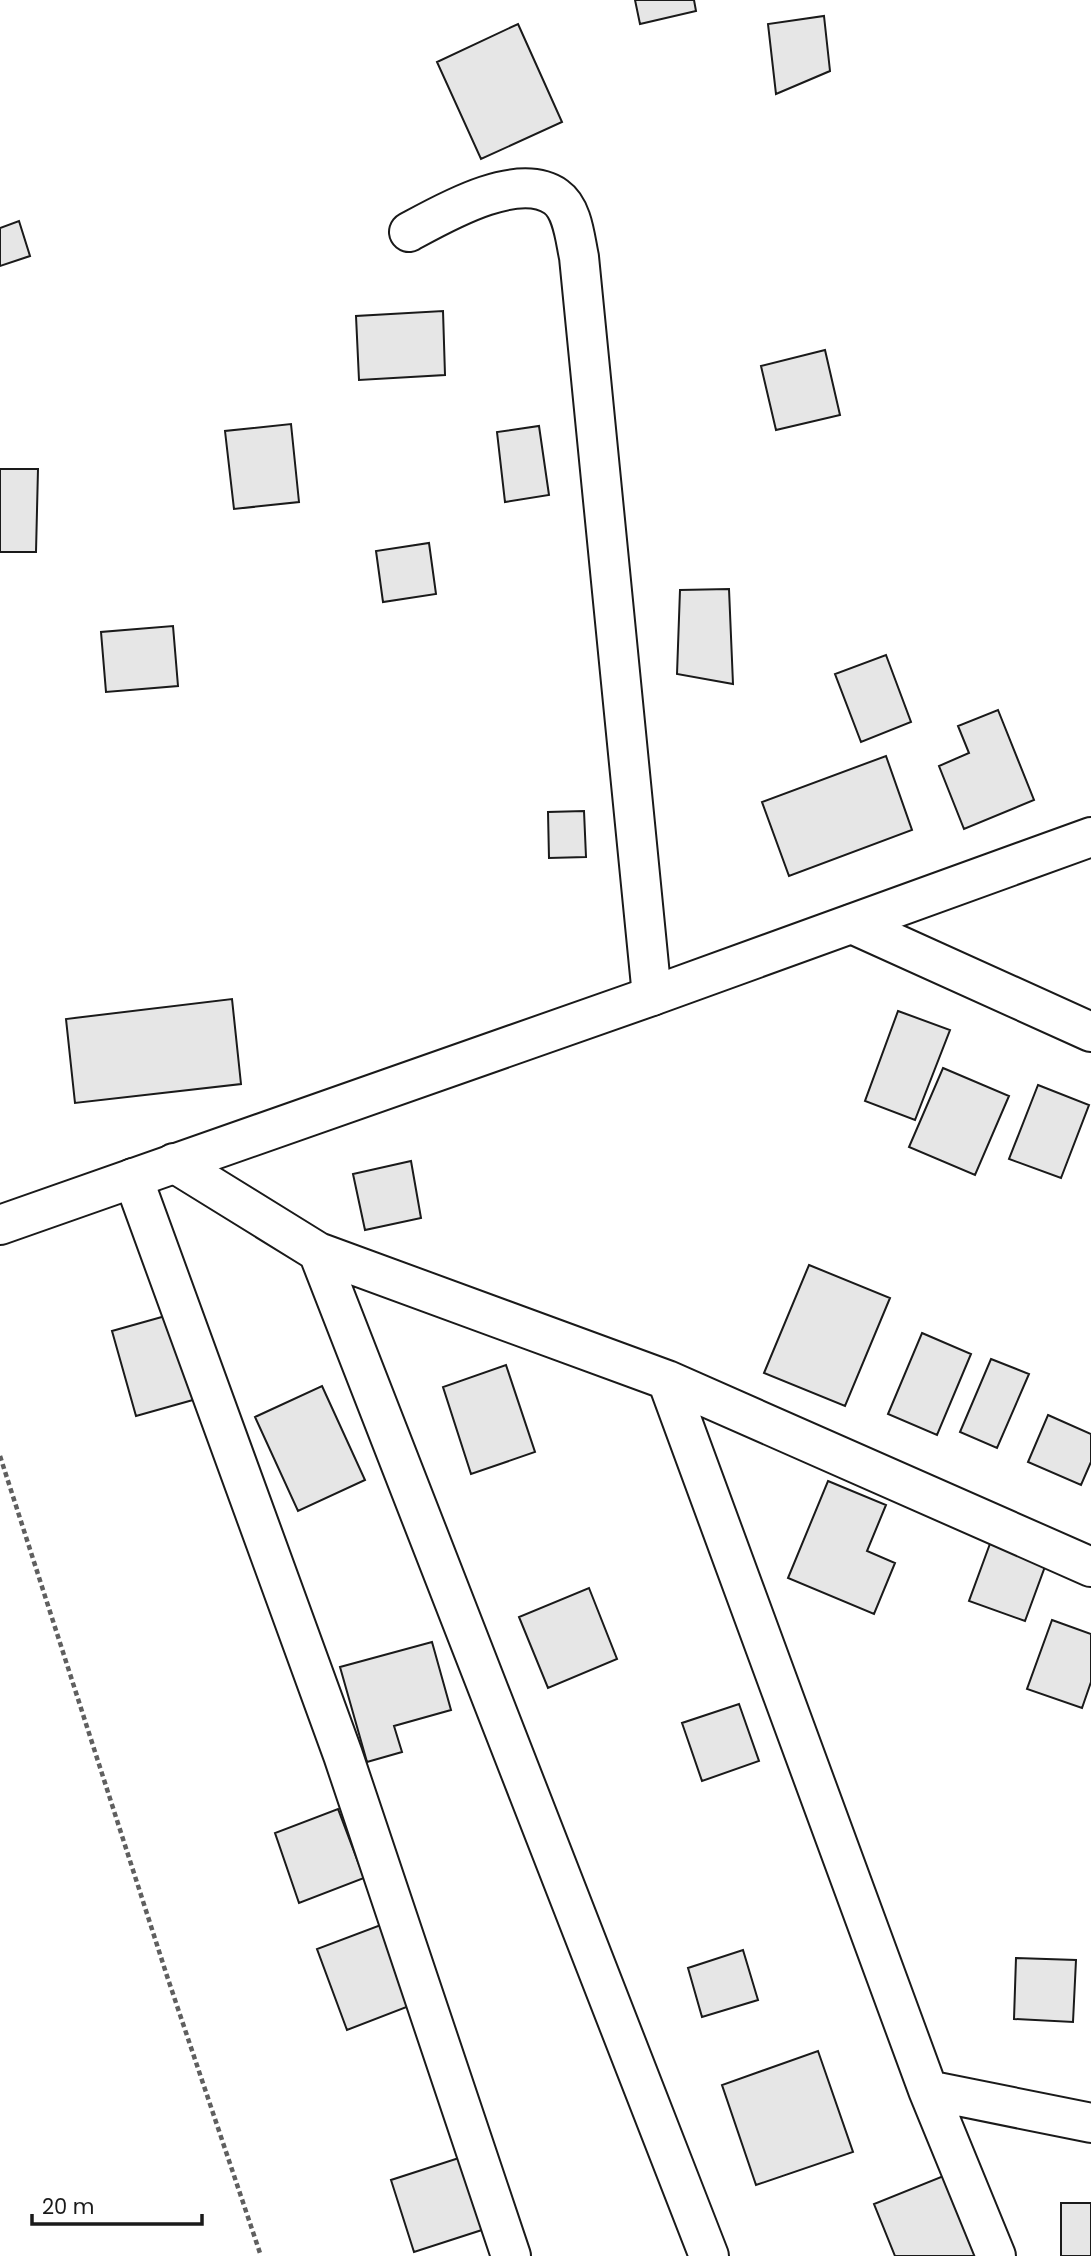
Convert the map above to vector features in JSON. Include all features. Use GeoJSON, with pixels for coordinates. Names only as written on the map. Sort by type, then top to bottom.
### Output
{"type":"FeatureCollection","features":[{"type":"Feature","properties":{"kind":"street"},"geometry":{"type":"LineString","coordinates":[[409,232],[463,204],[533,187],[557,198],[570,216],[579,257],[652,996]]}},
{"type":"Feature","properties":{"kind":"street"},"geometry":{"type":"LineString","coordinates":[[8,1218],[133,1178],[652,996],[1091,837]]}},
{"type":"Feature","properties":{"kind":"street"},"geometry":{"type":"LineString","coordinates":[[852,923],[1091,1031]]}},
{"type":"Feature","properties":{"kind":"street"},"geometry":{"type":"LineString","coordinates":[[174,1163],[318,1252],[667,1380],[1091,1567]]}},
{"type":"Feature","properties":{"kind":"street"},"geometry":{"type":"LineString","coordinates":[[133,1178],[343,1755],[511,2256]]}},
{"type":"Feature","properties":{"kind":"street"},"geometry":{"type":"LineString","coordinates":[[318,1252],[709,2256]]}},
{"type":"Feature","properties":{"kind":"street"},"geometry":{"type":"LineString","coordinates":[[667,1380],[928,2090],[996,2256]]}},
{"type":"Feature","properties":{"kind":"street"},"geometry":{"type":"LineString","coordinates":[[928,2090],[1091,2123]]}},
{"type":"Feature","properties":{"kind":"path"},"geometry":{"type":"LineString","coordinates":[[0,1457],[163,1963],[261,2256]]}},
{"type":"Feature","properties":{"kind":"building"},"geometry":{"type":"Polygon","coordinates":[[[635,0],[694,0],[696,11],[640,24],[635,0]]]}},
{"type":"Feature","properties":{"kind":"building"},"geometry":{"type":"Polygon","coordinates":[[[824,16],[830,71],[776,94],[768,24],[824,16]]]}},
{"type":"Feature","properties":{"kind":"building"},"geometry":{"type":"Polygon","coordinates":[[[518,24],[562,122],[481,159],[437,62],[518,24]]]}},
{"type":"Feature","properties":{"kind":"building"},"geometry":{"type":"Polygon","coordinates":[[[19,221],[30,256],[0,266],[0,228],[19,221]]]}},
{"type":"Feature","properties":{"kind":"building"},"geometry":{"type":"Polygon","coordinates":[[[443,311],[445,375],[359,380],[356,316],[443,311]]]}},
{"type":"Feature","properties":{"kind":"building"},"geometry":{"type":"Polygon","coordinates":[[[825,350],[840,415],[776,430],[761,366],[825,350]]]}},
{"type":"Feature","properties":{"kind":"building"},"geometry":{"type":"Polygon","coordinates":[[[291,424],[299,502],[234,509],[225,431],[291,424]]]}},
{"type":"Feature","properties":{"kind":"building"},"geometry":{"type":"Polygon","coordinates":[[[539,426],[549,495],[505,502],[497,432],[539,426]]]}},
{"type":"Feature","properties":{"kind":"building"},"geometry":{"type":"Polygon","coordinates":[[[0,469],[38,469],[36,552],[0,552],[0,469]]]}},
{"type":"Feature","properties":{"kind":"building"},"geometry":{"type":"Polygon","coordinates":[[[429,543],[436,594],[383,602],[376,551],[429,543]]]}},
{"type":"Feature","properties":{"kind":"building"},"geometry":{"type":"Polygon","coordinates":[[[729,589],[733,684],[677,674],[680,590],[729,589]]]}},
{"type":"Feature","properties":{"kind":"building"},"geometry":{"type":"Polygon","coordinates":[[[173,626],[178,686],[106,692],[101,632],[173,626]]]}},
{"type":"Feature","properties":{"kind":"building"},"geometry":{"type":"Polygon","coordinates":[[[886,655],[911,722],[861,742],[835,674],[886,655]]]}},
{"type":"Feature","properties":{"kind":"building"},"geometry":{"type":"Polygon","coordinates":[[[998,710],[1034,800],[964,829],[939,766],[969,753],[958,726],[998,710]]]}},
{"type":"Feature","properties":{"kind":"building"},"geometry":{"type":"Polygon","coordinates":[[[886,756],[912,830],[789,876],[762,802],[886,756]]]}},
{"type":"Feature","properties":{"kind":"building"},"geometry":{"type":"Polygon","coordinates":[[[584,811],[586,857],[549,858],[548,812],[584,811]]]}},
{"type":"Feature","properties":{"kind":"building"},"geometry":{"type":"Polygon","coordinates":[[[232,999],[241,1084],[75,1103],[66,1019],[232,999]]]}},
{"type":"Feature","properties":{"kind":"building"},"geometry":{"type":"Polygon","coordinates":[[[898,1011],[950,1030],[915,1120],[865,1101],[898,1011]]]}},
{"type":"Feature","properties":{"kind":"building"},"geometry":{"type":"Polygon","coordinates":[[[943,1068],[1009,1096],[975,1175],[909,1147],[943,1068]]]}},
{"type":"Feature","properties":{"kind":"building"},"geometry":{"type":"Polygon","coordinates":[[[1038,1085],[1089,1105],[1061,1178],[1009,1159],[1038,1085]]]}},
{"type":"Feature","properties":{"kind":"building"},"geometry":{"type":"Polygon","coordinates":[[[411,1161],[421,1218],[365,1230],[353,1174],[411,1161]]]}},
{"type":"Feature","properties":{"kind":"building"},"geometry":{"type":"Polygon","coordinates":[[[809,1265],[890,1298],[845,1406],[764,1373],[809,1265]]]}},
{"type":"Feature","properties":{"kind":"building"},"geometry":{"type":"Polygon","coordinates":[[[176,1313],[200,1398],[136,1416],[112,1331],[176,1313]]]}},
{"type":"Feature","properties":{"kind":"building"},"geometry":{"type":"Polygon","coordinates":[[[922,1333],[971,1354],[937,1435],[888,1414],[922,1333]]]}},
{"type":"Feature","properties":{"kind":"building"},"geometry":{"type":"Polygon","coordinates":[[[991,1359],[1029,1374],[997,1448],[960,1432],[991,1359]]]}},
{"type":"Feature","properties":{"kind":"building"},"geometry":{"type":"Polygon","coordinates":[[[506,1365],[535,1452],[471,1474],[443,1387],[506,1365]]]}},
{"type":"Feature","properties":{"kind":"building"},"geometry":{"type":"Polygon","coordinates":[[[322,1386],[365,1480],[298,1511],[255,1417],[322,1386]]]}},
{"type":"Feature","properties":{"kind":"building"},"geometry":{"type":"Polygon","coordinates":[[[1048,1415],[1091,1434],[1091,1462],[1081,1485],[1028,1462],[1048,1415]]]}},
{"type":"Feature","properties":{"kind":"building"},"geometry":{"type":"Polygon","coordinates":[[[828,1481],[886,1505],[867,1551],[895,1563],[874,1614],[788,1578],[828,1481]]]}},
{"type":"Feature","properties":{"kind":"building"},"geometry":{"type":"Polygon","coordinates":[[[991,1541],[1047,1561],[1025,1621],[969,1601],[991,1541]]]}},
{"type":"Feature","properties":{"kind":"building"},"geometry":{"type":"Polygon","coordinates":[[[589,1588],[617,1659],[548,1688],[519,1617],[589,1588]]]}},
{"type":"Feature","properties":{"kind":"building"},"geometry":{"type":"Polygon","coordinates":[[[1052,1620],[1091,1634],[1091,1682],[1082,1708],[1027,1689],[1052,1620]]]}},
{"type":"Feature","properties":{"kind":"building"},"geometry":{"type":"Polygon","coordinates":[[[432,1642],[451,1710],[394,1726],[402,1752],[367,1762],[340,1667],[432,1642]]]}},
{"type":"Feature","properties":{"kind":"building"},"geometry":{"type":"Polygon","coordinates":[[[739,1704],[759,1761],[702,1781],[682,1723],[739,1704]]]}},
{"type":"Feature","properties":{"kind":"building"},"geometry":{"type":"Polygon","coordinates":[[[338,1809],[364,1878],[299,1903],[275,1833],[338,1809]]]}},
{"type":"Feature","properties":{"kind":"building"},"geometry":{"type":"Polygon","coordinates":[[[386,1923],[417,2003],[347,2030],[317,1949],[386,1923]]]}},
{"type":"Feature","properties":{"kind":"building"},"geometry":{"type":"Polygon","coordinates":[[[743,1950],[758,2000],[702,2017],[688,1968],[743,1950]]]}},
{"type":"Feature","properties":{"kind":"building"},"geometry":{"type":"Polygon","coordinates":[[[1016,1958],[1076,1960],[1073,2022],[1014,2019],[1016,1958]]]}},
{"type":"Feature","properties":{"kind":"building"},"geometry":{"type":"Polygon","coordinates":[[[818,2051],[853,2152],[756,2185],[722,2085],[818,2051]]]}},
{"type":"Feature","properties":{"kind":"building"},"geometry":{"type":"Polygon","coordinates":[[[465,2156],[488,2228],[414,2252],[391,2180],[465,2156]]]}},
{"type":"Feature","properties":{"kind":"building"},"geometry":{"type":"Polygon","coordinates":[[[946,2175],[978,2256],[895,2256],[874,2204],[946,2175]]]}},
{"type":"Feature","properties":{"kind":"building"},"geometry":{"type":"Polygon","coordinates":[[[1061,2203],[1091,2203],[1091,2256],[1061,2256],[1061,2203]]]}}]}
